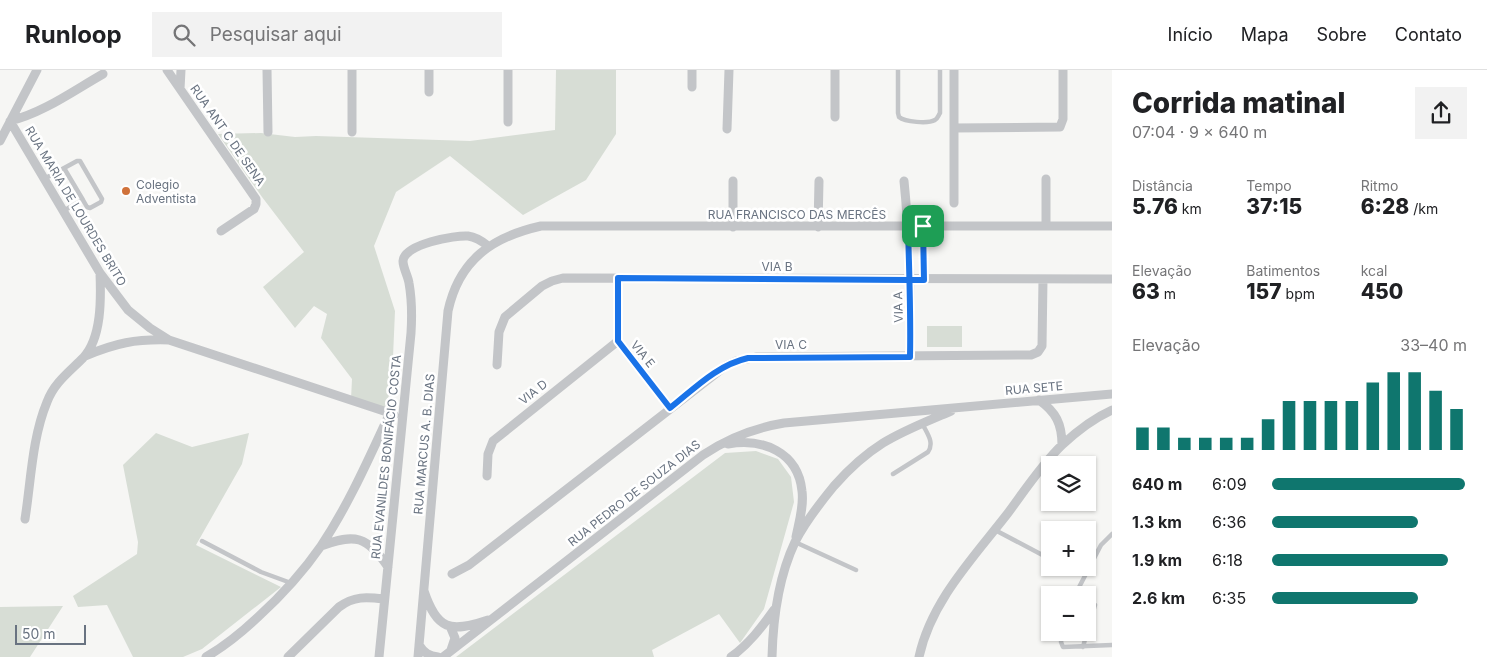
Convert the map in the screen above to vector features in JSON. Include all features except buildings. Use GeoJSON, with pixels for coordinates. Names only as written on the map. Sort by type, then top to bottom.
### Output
{"type":"FeatureCollection","features":[{"type":"Feature","properties":{"kind":"street"},"geometry":{"type":"LineString","coordinates":[[0,141],[37,70]]}},
{"type":"Feature","properties":{"kind":"street","name":"RUA ANT C DE SENA"},"geometry":{"type":"LineString","coordinates":[[167,70],[256,199],[254,209],[222,231]]}},
{"type":"Feature","properties":{"kind":"street"},"geometry":{"type":"LineString","coordinates":[[180,89],[181,70]]}},
{"type":"Feature","properties":{"kind":"street"},"geometry":{"type":"LineString","coordinates":[[267,70],[268,132]]}},
{"type":"Feature","properties":{"kind":"street"},"geometry":{"type":"LineString","coordinates":[[352,70],[352,132]]}},
{"type":"Feature","properties":{"kind":"street"},"geometry":{"type":"LineString","coordinates":[[429,70],[429,92]]}},
{"type":"Feature","properties":{"kind":"street"},"geometry":{"type":"LineString","coordinates":[[508,70],[508,122]]}},
{"type":"Feature","properties":{"kind":"street"},"geometry":{"type":"LineString","coordinates":[[692,70],[692,87]]}},
{"type":"Feature","properties":{"kind":"street"},"geometry":{"type":"LineString","coordinates":[[727,129],[729,70]]}},
{"type":"Feature","properties":{"kind":"street"},"geometry":{"type":"LineString","coordinates":[[835,70],[835,116]]}},
{"type":"Feature","properties":{"kind":"street"},"geometry":{"type":"LineString","coordinates":[[954,70],[954,203]]}},
{"type":"Feature","properties":{"kind":"street"},"geometry":{"type":"LineString","coordinates":[[954,128],[1060,127],[1062,124],[1063,70]]}},
{"type":"Feature","properties":{"kind":"street"},"geometry":{"type":"LineString","coordinates":[[10,121],[23,118],[37,111],[103,74]]}},
{"type":"Feature","properties":{"kind":"street","name":"RUA MARIA DE LOURDES BRITO"},"geometry":{"type":"LineString","coordinates":[[10,121],[100,273],[128,310],[150,328],[169,340],[403,418]]}},
{"type":"Feature","properties":{"kind":"street"},"geometry":{"type":"LineString","coordinates":[[1046,180],[1046,226]]}},
{"type":"Feature","properties":{"kind":"street"},"geometry":{"type":"LineString","coordinates":[[733,181],[733,226]]}},
{"type":"Feature","properties":{"kind":"street"},"geometry":{"type":"LineString","coordinates":[[818,181],[818,227]]}},
{"type":"Feature","properties":{"kind":"street","name":"VIA A"},"geometry":{"type":"LineString","coordinates":[[904,181],[910,280],[910,357]]}},
{"type":"Feature","properties":{"kind":"street","name":"RUA FRANCISCO DAS MERCÊS"},"geometry":{"type":"LineString","coordinates":[[488,246],[511,235],[541,226],[1112,226]]}},
{"type":"Feature","properties":{"kind":"street"},"geometry":{"type":"LineString","coordinates":[[923,226],[924,280]]}},
{"type":"Feature","properties":{"kind":"street","name":"RUA EVANILDES BONIFÁCIO COSTA"},"geometry":{"type":"LineString","coordinates":[[379,657],[411,333],[412,312],[409,282],[403,260],[405,255],[411,250],[451,236],[469,236],[480,240],[488,246]]}},
{"type":"Feature","properties":{"kind":"street","name":"RUA MARCUS A. B. DIAS"},"geometry":{"type":"LineString","coordinates":[[418,657],[448,311],[456,285],[465,270],[475,257],[488,246]]}},
{"type":"Feature","properties":{"kind":"street"},"geometry":{"type":"LineString","coordinates":[[25,519],[41,417],[57,383],[85,356],[97,328],[101,294],[100,273]]}},
{"type":"Feature","properties":{"kind":"street","name":"VIA B"},"geometry":{"type":"LineString","coordinates":[[497,365],[499,332],[505,317],[542,286],[563,278],[1112,279]]}},
{"type":"Feature","properties":{"kind":"street","name":"VIA E"},"geometry":{"type":"LineString","coordinates":[[618,278],[618,341],[670,408]]}},
{"type":"Feature","properties":{"kind":"street","name":"VIA C"},"geometry":{"type":"LineString","coordinates":[[452,574],[469,565],[718,370],[736,360],[748,358],[1022,357],[1031,355],[1038,352],[1042,346],[1043,279]]}},
{"type":"Feature","properties":{"kind":"street","name":"RUA MARIA DE LOURDES BRITO"},"geometry":{"type":"LineString","coordinates":[[85,356],[118,343],[136,340],[169,340]]}},
{"type":"Feature","properties":{"kind":"street","name":"VIA D"},"geometry":{"type":"LineString","coordinates":[[487,476],[488,454],[493,441],[618,341]]}},
{"type":"Feature","properties":{"kind":"street","name":"RUA SETE"},"geometry":{"type":"LineString","coordinates":[[959,408],[1112,394]]}},
{"type":"Feature","properties":{"kind":"street"},"geometry":{"type":"LineString","coordinates":[[1039,400],[1056,415],[1060,425],[1062,445]]}},
{"type":"Feature","properties":{"kind":"street"},"geometry":{"type":"LineString","coordinates":[[795,542],[823,500],[844,475],[862,459],[882,444],[922,423],[959,408]]}},
{"type":"Feature","properties":{"kind":"street","name":"RUA PEDRO DE SOUZA DIAS"},"geometry":{"type":"LineString","coordinates":[[443,656],[717,446],[752,430],[784,423],[959,408]]}},
{"type":"Feature","properties":{"kind":"street"},"geometry":{"type":"LineString","coordinates":[[919,657],[925,634],[941,600],[995,530],[1062,445],[1085,426],[1112,410]]}},
{"type":"Feature","properties":{"kind":"street"},"geometry":{"type":"LineString","coordinates":[[206,657],[253,622],[291,583],[321,546],[352,494],[390,413]]}},
{"type":"Feature","properties":{"kind":"street"},"geometry":{"type":"LineString","coordinates":[[717,446],[749,442],[766,445],[781,452],[792,463],[799,477],[802,506],[795,542],[786,566],[774,610],[772,657]]}},
{"type":"Feature","properties":{"kind":"street"},"geometry":{"type":"LineString","coordinates":[[321,546],[348,538],[362,540],[372,546],[388,567]]}},
{"type":"Feature","properties":{"kind":"street"},"geometry":{"type":"LineString","coordinates":[[424,588],[431,611],[439,620],[450,626],[464,627],[496,617]]}},
{"type":"Feature","properties":{"kind":"street"},"geometry":{"type":"LineString","coordinates":[[288,657],[298,653],[339,607],[348,600],[364,597],[384,598]]}},
{"type":"Feature","properties":{"kind":"street"},"geometry":{"type":"LineString","coordinates":[[732,657],[758,633],[774,610]]}},
{"type":"Feature","properties":{"kind":"street"},"geometry":{"type":"LineString","coordinates":[[420,629],[428,621],[439,620]]}},
{"type":"Feature","properties":{"kind":"street"},"geometry":{"type":"LineString","coordinates":[[419,645],[423,652],[430,656],[443,656],[453,646],[455,638],[450,626]]}},
{"type":"Feature","properties":{"kind":"lane"},"geometry":{"type":"LineString","coordinates":[[898,70],[898,113],[900,117],[907,121],[932,121],[940,113],[940,70]]}},
{"type":"Feature","properties":{"kind":"lane"},"geometry":{"type":"LineString","coordinates":[[44,179],[64,168],[77,161],[82,162],[102,201],[88,208],[64,168]]}},
{"type":"Feature","properties":{"kind":"lane"},"geometry":{"type":"LineString","coordinates":[[63,211],[83,200]]}},
{"type":"Feature","properties":{"kind":"lane"},"geometry":{"type":"LineString","coordinates":[[893,474],[928,452],[931,448],[931,442],[922,423]]}},
{"type":"Feature","properties":{"kind":"lane"},"geometry":{"type":"LineString","coordinates":[[995,530],[1041,554]]}},
{"type":"Feature","properties":{"kind":"lane"},"geometry":{"type":"LineString","coordinates":[[1080,586],[1101,545],[1112,534]]}},
{"type":"Feature","properties":{"kind":"lane"},"geometry":{"type":"LineString","coordinates":[[202,541],[261,572],[291,583]]}},
{"type":"Feature","properties":{"kind":"lane"},"geometry":{"type":"LineString","coordinates":[[795,542],[856,570]]}},
{"type":"Feature","properties":{"kind":"lane"},"geometry":{"type":"LineString","coordinates":[[1061,641],[1063,647],[1112,645]]}},
{"type":"Feature","properties":{"kind":"lane"},"geometry":{"type":"LineString","coordinates":[[1083,646],[1084,641]]}},
{"type":"Feature","properties":{"kind":"shaded area"},"geometry":{"type":"Polygon","coordinates":[[[556,70],[616,70],[616,134],[586,180],[523,215],[450,156],[396,192],[374,246],[395,311],[392,380],[385,414],[351,399],[352,379],[321,338],[327,314],[314,306],[295,328],[263,287],[304,252],[262,197],[218,134],[261,133],[295,137],[470,141],[555,130],[556,70]]]}},
{"type":"Feature","properties":{"kind":"shaded area"},"geometry":{"type":"Polygon","coordinates":[[[927,326],[962,326],[962,347],[927,347],[927,326]]]}},
{"type":"Feature","properties":{"kind":"shaded area"},"geometry":{"type":"Polygon","coordinates":[[[156,433],[192,447],[249,433],[242,464],[196,545],[281,587],[202,649],[183,657],[133,657],[107,605],[78,607],[73,596],[137,554],[138,542],[123,465],[156,433]]]}},
{"type":"Feature","properties":{"kind":"shaded area"},"geometry":{"type":"Polygon","coordinates":[[[756,451],[778,459],[791,477],[794,502],[764,609],[740,643],[719,614],[652,650],[654,657],[456,657],[725,453],[756,451]]]}},
{"type":"Feature","properties":{"kind":"shaded area"},"geometry":{"type":"Polygon","coordinates":[[[63,606],[30,657],[0,657],[0,607],[63,606]]]}},
{"type":"Feature","properties":{"kind":"place","name":"Colegio Adventista"},"geometry":{"type":"Point","coordinates":[126,191]}},
{"type":"Feature","properties":{"kind":"route"},"geometry":{"type":"LineString","coordinates":[[923,226],[908,226],[910,280],[911,292],[910,357],[757,357],[736,360],[718,370],[670,408],[618,341],[618,278],[686,279],[910,280],[924,280],[923,226]]}}]}
